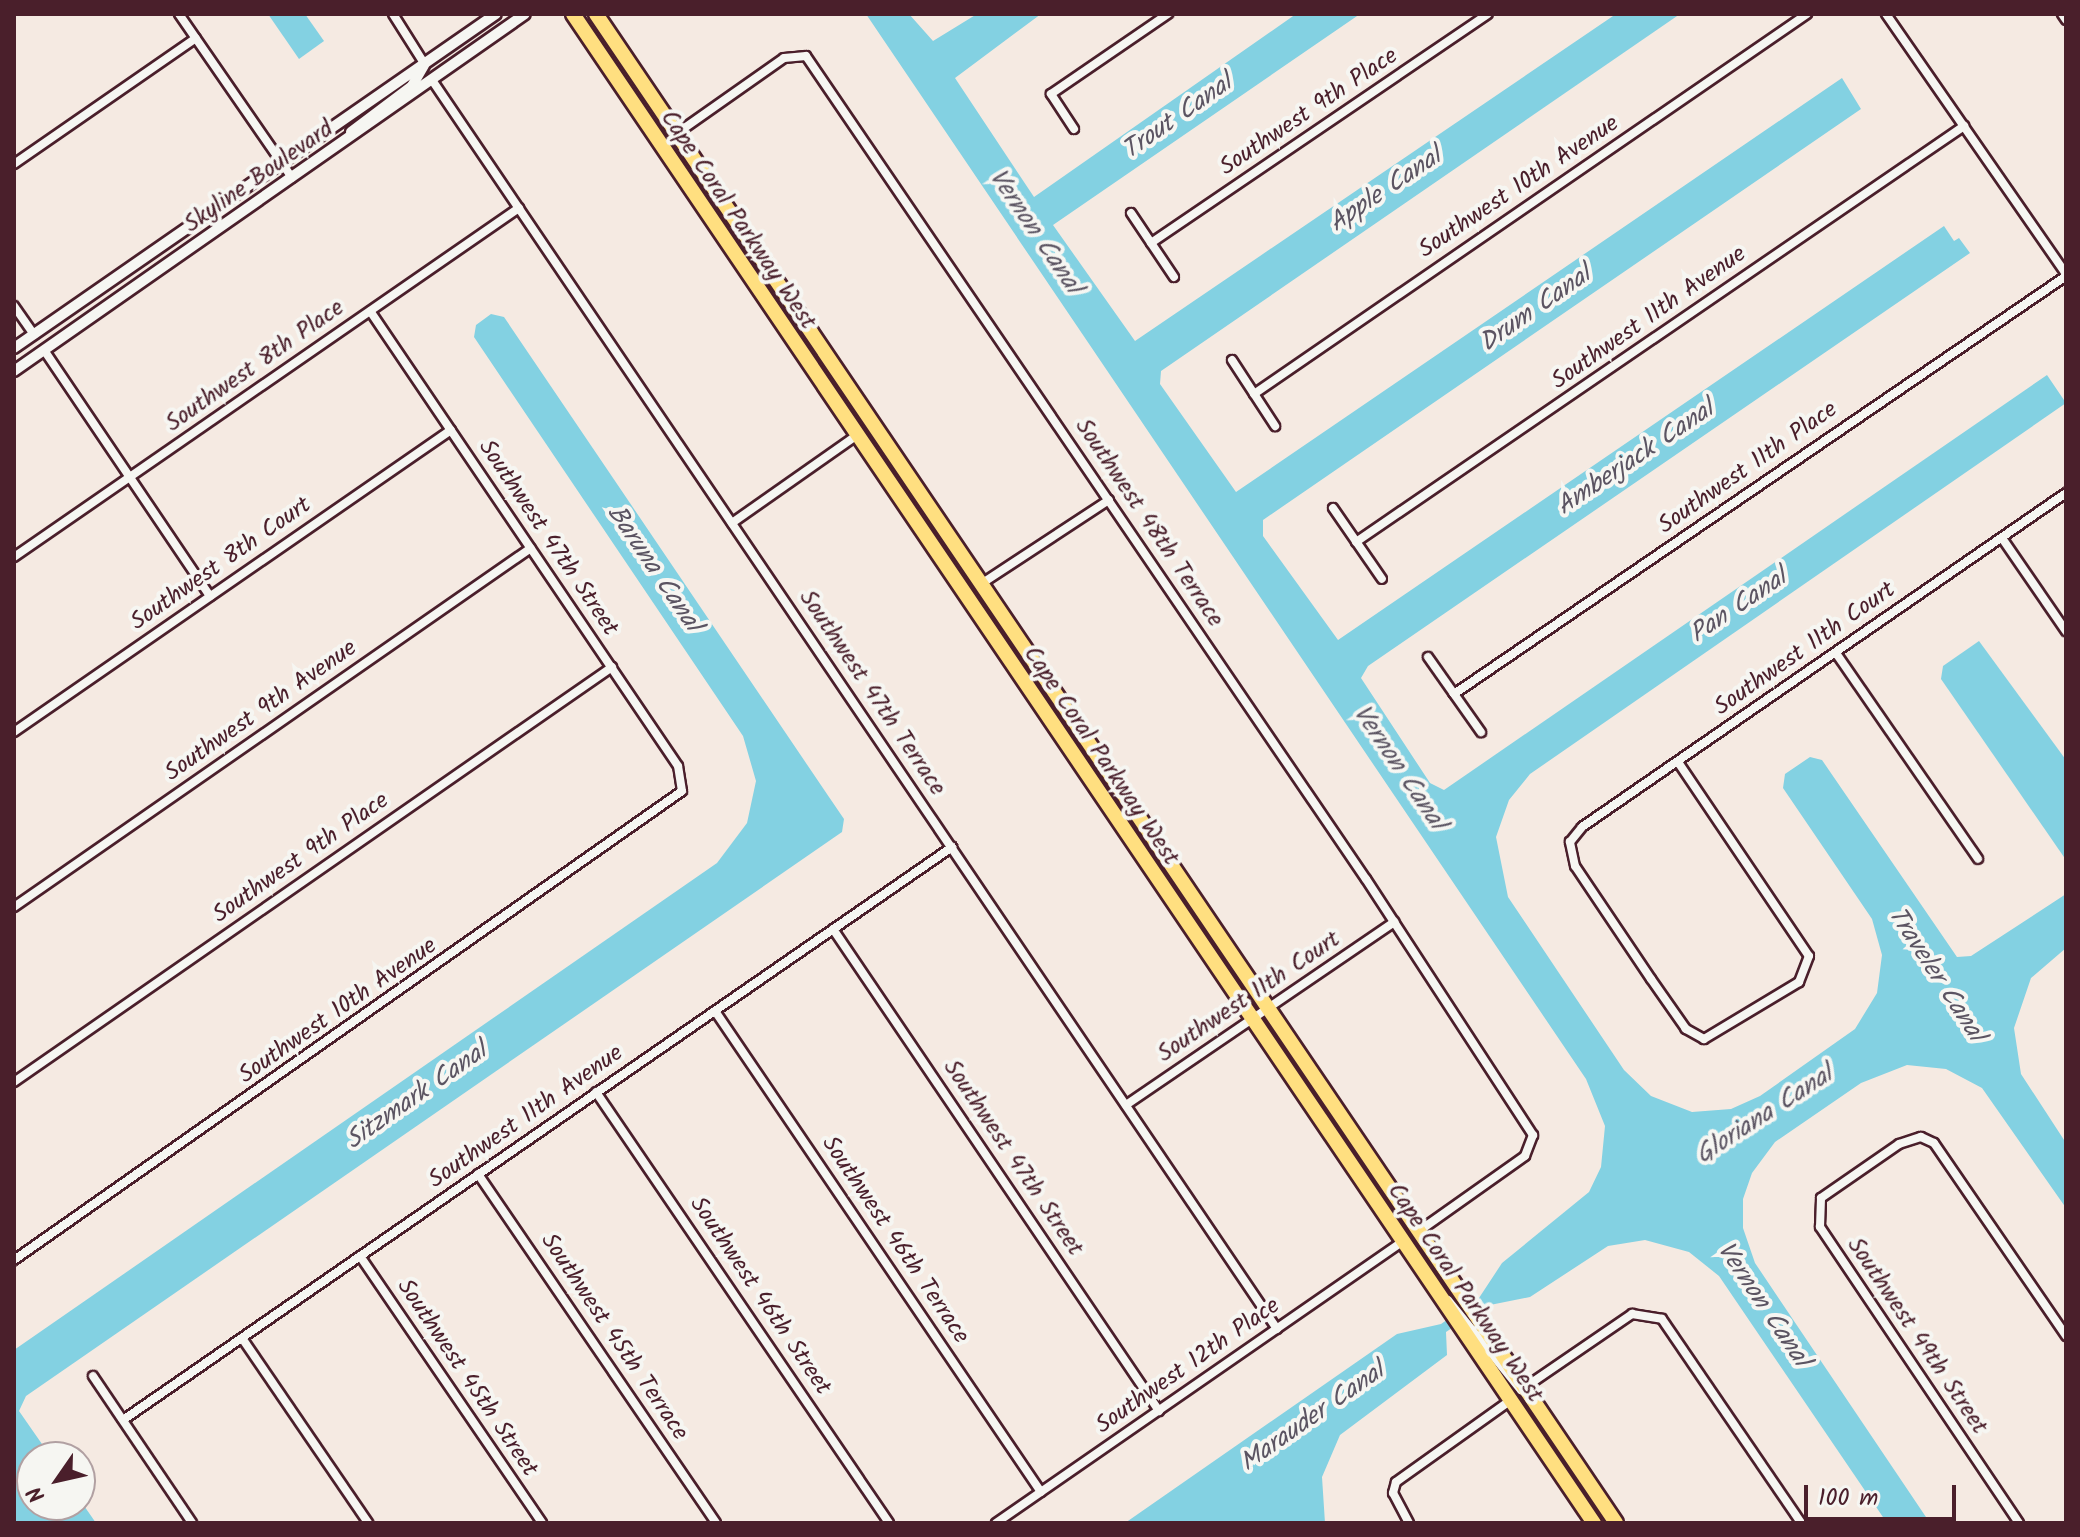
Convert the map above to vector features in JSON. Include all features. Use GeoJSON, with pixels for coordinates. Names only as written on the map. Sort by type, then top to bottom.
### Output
{"type":"FeatureCollection","features":[{"type":"Feature","properties":{"kind":"main road","name":"Cape Coral Parkway West"},"geometry":{"type":"LineString","coordinates":[[573,14],[1590,1517]]}},
{"type":"Feature","properties":{"kind":"main road","name":"Cape Coral Parkway West"},"geometry":{"type":"LineString","coordinates":[[596,14],[1616,1523]]}},
{"type":"Feature","properties":{"kind":"main road"},"geometry":{"type":"LineString","coordinates":[[888,480],[907,493],[960,572],[981,584]]}},
{"type":"Feature","properties":{"kind":"main road"},"geometry":{"type":"LineString","coordinates":[[974,608],[986,609],[1036,682],[1062,704]]}},
{"type":"Feature","properties":{"kind":"main road"},"geometry":{"type":"LineString","coordinates":[[1590,1517],[1596,1510],[1605,1523]]}},
{"type":"Feature","properties":{"kind":"street"},"geometry":{"type":"LineString","coordinates":[[179,14],[292,178]]}},
{"type":"Feature","properties":{"kind":"street"},"geometry":{"type":"LineString","coordinates":[[340,144],[366,117],[412,86],[424,63],[393,14]]}},
{"type":"Feature","properties":{"kind":"street","name":"Skyline Boulevard"},"geometry":{"type":"LineString","coordinates":[[14,371],[525,14]]}},
{"type":"Feature","properties":{"kind":"street"},"geometry":{"type":"LineString","coordinates":[[1074,129],[1051,94],[1168,14]]}},
{"type":"Feature","properties":{"kind":"street","name":"Southwest 9th Place"},"geometry":{"type":"LineString","coordinates":[[1151,243],[1488,14]]}},
{"type":"Feature","properties":{"kind":"street","name":"Southwest 10th Avenue"},"geometry":{"type":"LineString","coordinates":[[1254,394],[1807,14]]}},
{"type":"Feature","properties":{"kind":"street"},"geometry":{"type":"LineString","coordinates":[[1886,14],[2066,275]]}},
{"type":"Feature","properties":{"kind":"street"},"geometry":{"type":"LineString","coordinates":[[2062,14],[2066,20]]}},
{"type":"Feature","properties":{"kind":"street"},"geometry":{"type":"LineString","coordinates":[[432,80],[438,62],[492,17]]}},
{"type":"Feature","properties":{"kind":"street","name":"Skyline Boulevard"},"geometry":{"type":"LineString","coordinates":[[14,348],[492,17]]}},
{"type":"Feature","properties":{"kind":"street"},"geometry":{"type":"LineString","coordinates":[[14,164],[196,38]]}},
{"type":"Feature","properties":{"kind":"street","name":"Southwest 48th Terrace"},"geometry":{"type":"LineString","coordinates":[[676,134],[784,58],[806,56],[1109,500],[1530,1123],[1532,1147],[1419,1231]]}},
{"type":"Feature","properties":{"kind":"street","name":"Southwest 47th Terrace"},"geometry":{"type":"LineString","coordinates":[[432,80],[1277,1329]]}},
{"type":"Feature","properties":{"kind":"street","name":"Southwest 11th Avenue"},"geometry":{"type":"LineString","coordinates":[[1356,542],[1964,126]]}},
{"type":"Feature","properties":{"kind":"street","name":"Southwest 8th Place"},"geometry":{"type":"LineString","coordinates":[[14,557],[519,208]]}},
{"type":"Feature","properties":{"kind":"street"},"geometry":{"type":"LineString","coordinates":[[1131,213],[1174,277]]}},
{"type":"Feature","properties":{"kind":"street","name":"Southwest 11th Place"},"geometry":{"type":"LineString","coordinates":[[1454,694],[2066,275]]}},
{"type":"Feature","properties":{"kind":"street"},"geometry":{"type":"LineString","coordinates":[[14,306],[210,596]]}},
{"type":"Feature","properties":{"kind":"street","name":"Southwest 47th Street"},"geometry":{"type":"LineString","coordinates":[[370,311],[678,766],[682,791]]}},
{"type":"Feature","properties":{"kind":"street"},"geometry":{"type":"LineString","coordinates":[[1232,360],[1275,426]]}},
{"type":"Feature","properties":{"kind":"street","name":"Southwest 8th Court"},"geometry":{"type":"LineString","coordinates":[[14,732],[451,430]]}},
{"type":"Feature","properties":{"kind":"street"},"geometry":{"type":"LineString","coordinates":[[732,523],[857,435]]}},
{"type":"Feature","properties":{"kind":"street","name":"Southwest 11th Court"},"geometry":{"type":"LineString","coordinates":[[1678,762],[1794,932],[1809,967],[1799,982],[1704,1039],[1686,1029],[1651,979],[1575,866],[1570,842],[1582,827],[2066,493]]}},
{"type":"Feature","properties":{"kind":"street"},"geometry":{"type":"LineString","coordinates":[[981,584],[1109,500]]}},
{"type":"Feature","properties":{"kind":"street"},"geometry":{"type":"LineString","coordinates":[[1333,508],[1382,579]]}},
{"type":"Feature","properties":{"kind":"street"},"geometry":{"type":"LineString","coordinates":[[2002,538],[2066,631]]}},
{"type":"Feature","properties":{"kind":"street","name":"Southwest 9th Avenue"},"geometry":{"type":"LineString","coordinates":[[14,907],[531,548]]}},
{"type":"Feature","properties":{"kind":"street"},"geometry":{"type":"LineString","coordinates":[[1836,653],[1978,859]]}},
{"type":"Feature","properties":{"kind":"street"},"geometry":{"type":"LineString","coordinates":[[1428,657],[1481,732]]}},
{"type":"Feature","properties":{"kind":"street","name":"Southwest 9th Place"},"geometry":{"type":"LineString","coordinates":[[14,1082],[612,667]]}},
{"type":"Feature","properties":{"kind":"street","name":"Southwest 10th Avenue"},"geometry":{"type":"LineString","coordinates":[[14,1260],[682,791]]}},
{"type":"Feature","properties":{"kind":"street","name":"Southwest 11th Avenue"},"geometry":{"type":"LineString","coordinates":[[123,1420],[952,847]]}},
{"type":"Feature","properties":{"kind":"street","name":"Southwest 11th Court"},"geometry":{"type":"LineString","coordinates":[[1126,1105],[1394,922]]}},
{"type":"Feature","properties":{"kind":"street","name":"Southwest 47th Street"},"geometry":{"type":"LineString","coordinates":[[833,929],[1159,1411]]}},
{"type":"Feature","properties":{"kind":"street","name":"Southwest 46th Terrace"},"geometry":{"type":"LineString","coordinates":[[715,1011],[1041,1492]]}},
{"type":"Feature","properties":{"kind":"street","name":"Southwest 46th Street"},"geometry":{"type":"LineString","coordinates":[[596,1092],[889,1523]]}},
{"type":"Feature","properties":{"kind":"street","name":"Southwest 49th Street"},"geometry":{"type":"LineString","coordinates":[[2019,1523],[1820,1227],[1817,1209],[1835,1187],[1921,1137],[1934,1143],[2066,1336]]}},
{"type":"Feature","properties":{"kind":"street","name":"Southwest 45th Terrace"},"geometry":{"type":"LineString","coordinates":[[478,1174],[716,1523]]}},
{"type":"Feature","properties":{"kind":"street","name":"Southwest 12th Place"},"geometry":{"type":"LineString","coordinates":[[996,1523],[1403,1241]]}},
{"type":"Feature","properties":{"kind":"street","name":"Southwest 45th Street"},"geometry":{"type":"LineString","coordinates":[[360,1256],[542,1523]]}},
{"type":"Feature","properties":{"kind":"street"},"geometry":{"type":"LineString","coordinates":[[1441,1297],[1457,1305],[1506,1379],[1525,1388],[1632,1314],[1652,1313],[1683,1348],[1801,1523]]}},
{"type":"Feature","properties":{"kind":"street"},"geometry":{"type":"LineString","coordinates":[[242,1338],[368,1523]]}},
{"type":"Feature","properties":{"kind":"street"},"geometry":{"type":"LineString","coordinates":[[93,1376],[192,1523]]}},
{"type":"Feature","properties":{"kind":"street"},"geometry":{"type":"LineString","coordinates":[[1409,1523],[1393,1493],[1406,1471],[1511,1400]]}},
{"type":"Feature","properties":{"kind":"water"},"geometry":{"type":"Polygon","coordinates":[[[268,14],[305,14],[324,41],[299,59],[268,14]]]}},
{"type":"Feature","properties":{"kind":"water"},"geometry":{"type":"Polygon","coordinates":[[[866,14],[909,14],[933,41],[977,14],[1041,14],[955,78],[1034,197],[1296,14],[1360,14],[1053,225],[1135,341],[1616,14],[1680,14],[1161,371],[1160,384],[1236,492],[1842,78],[1861,109],[1263,520],[1263,536],[1338,640],[1944,226],[1954,241],[1959,238],[1970,253],[1368,666],[1361,678],[1430,783],[1444,790],[2047,375],[2066,403],[1530,774],[1509,800],[1496,837],[1508,897],[1624,1070],[1651,1096],[1692,1112],[1731,1109],[1760,1096],[1855,1029],[1877,993],[1882,955],[1872,919],[1783,788],[1785,774],[1810,757],[1822,760],[1957,957],[1971,956],[2066,894],[2066,948],[2031,978],[2014,1028],[2021,1074],[2066,1143],[2066,1208],[1982,1088],[1946,1069],[1907,1065],[1861,1083],[1775,1142],[1752,1173],[1743,1199],[1743,1228],[1755,1263],[1930,1523],[1887,1523],[1719,1276],[1689,1252],[1645,1240],[1608,1246],[1530,1297],[1485,1306],[1446,1332],[1447,1355],[1340,1435],[1322,1477],[1325,1523],[1125,1523],[1397,1334],[1441,1324],[1479,1298],[1502,1263],[1589,1192],[1601,1167],[1605,1126],[1586,1079],[866,14]]]}},
{"type":"Feature","properties":{"kind":"water"},"geometry":{"type":"Polygon","coordinates":[[[491,314],[504,317],[844,819],[842,832],[26,1396],[19,1411],[40,1441],[16,1441],[16,1521],[96,1523],[14,1523],[14,1350],[717,863],[747,823],[756,781],[743,736],[474,337],[476,325],[491,314]]]}},
{"type":"Feature","properties":{"kind":"water"},"geometry":{"type":"Polygon","coordinates":[[[1979,641],[2066,760],[2066,860],[1941,679],[1943,666],[1979,641]]]}},
{"type":"Feature","properties":{"kind":"water label","name":"Trout Canal"},"geometry":{"type":"Point","coordinates":[1178,118]}},
{"type":"Feature","properties":{"kind":"water label","name":"Apple Canal"},"geometry":{"type":"Point","coordinates":[1386,191]}},
{"type":"Feature","properties":{"kind":"water label","name":"Vernon Canal"},"geometry":{"type":"Point","coordinates":[1034,232]}},
{"type":"Feature","properties":{"kind":"water label","name":"Drum Canal"},"geometry":{"type":"Point","coordinates":[1536,310]}},
{"type":"Feature","properties":{"kind":"water label","name":"Amberjack Canal"},"geometry":{"type":"Point","coordinates":[1636,459]}},
{"type":"Feature","properties":{"kind":"water label","name":"Baruna Canal"},"geometry":{"type":"Point","coordinates":[653,569]}},
{"type":"Feature","properties":{"kind":"water label","name":"Pan Canal"},"geometry":{"type":"Point","coordinates":[1739,607]}},
{"type":"Feature","properties":{"kind":"water label","name":"Vernon Canal"},"geometry":{"type":"Point","coordinates":[1398,768]}},
{"type":"Feature","properties":{"kind":"water label","name":"Traveler Canal"},"geometry":{"type":"Point","coordinates":[1935,975]}},
{"type":"Feature","properties":{"kind":"water label","name":"Sitzmark Canal"},"geometry":{"type":"Point","coordinates":[417,1097]}},
{"type":"Feature","properties":{"kind":"water label","name":"Gloriana Canal"},"geometry":{"type":"Point","coordinates":[1765,1116]}},
{"type":"Feature","properties":{"kind":"water label","name":"Vernon Canal"},"geometry":{"type":"Point","coordinates":[1762,1305]}},
{"type":"Feature","properties":{"kind":"water label","name":"Marauder Canal"},"geometry":{"type":"Point","coordinates":[1313,1418]}}]}
